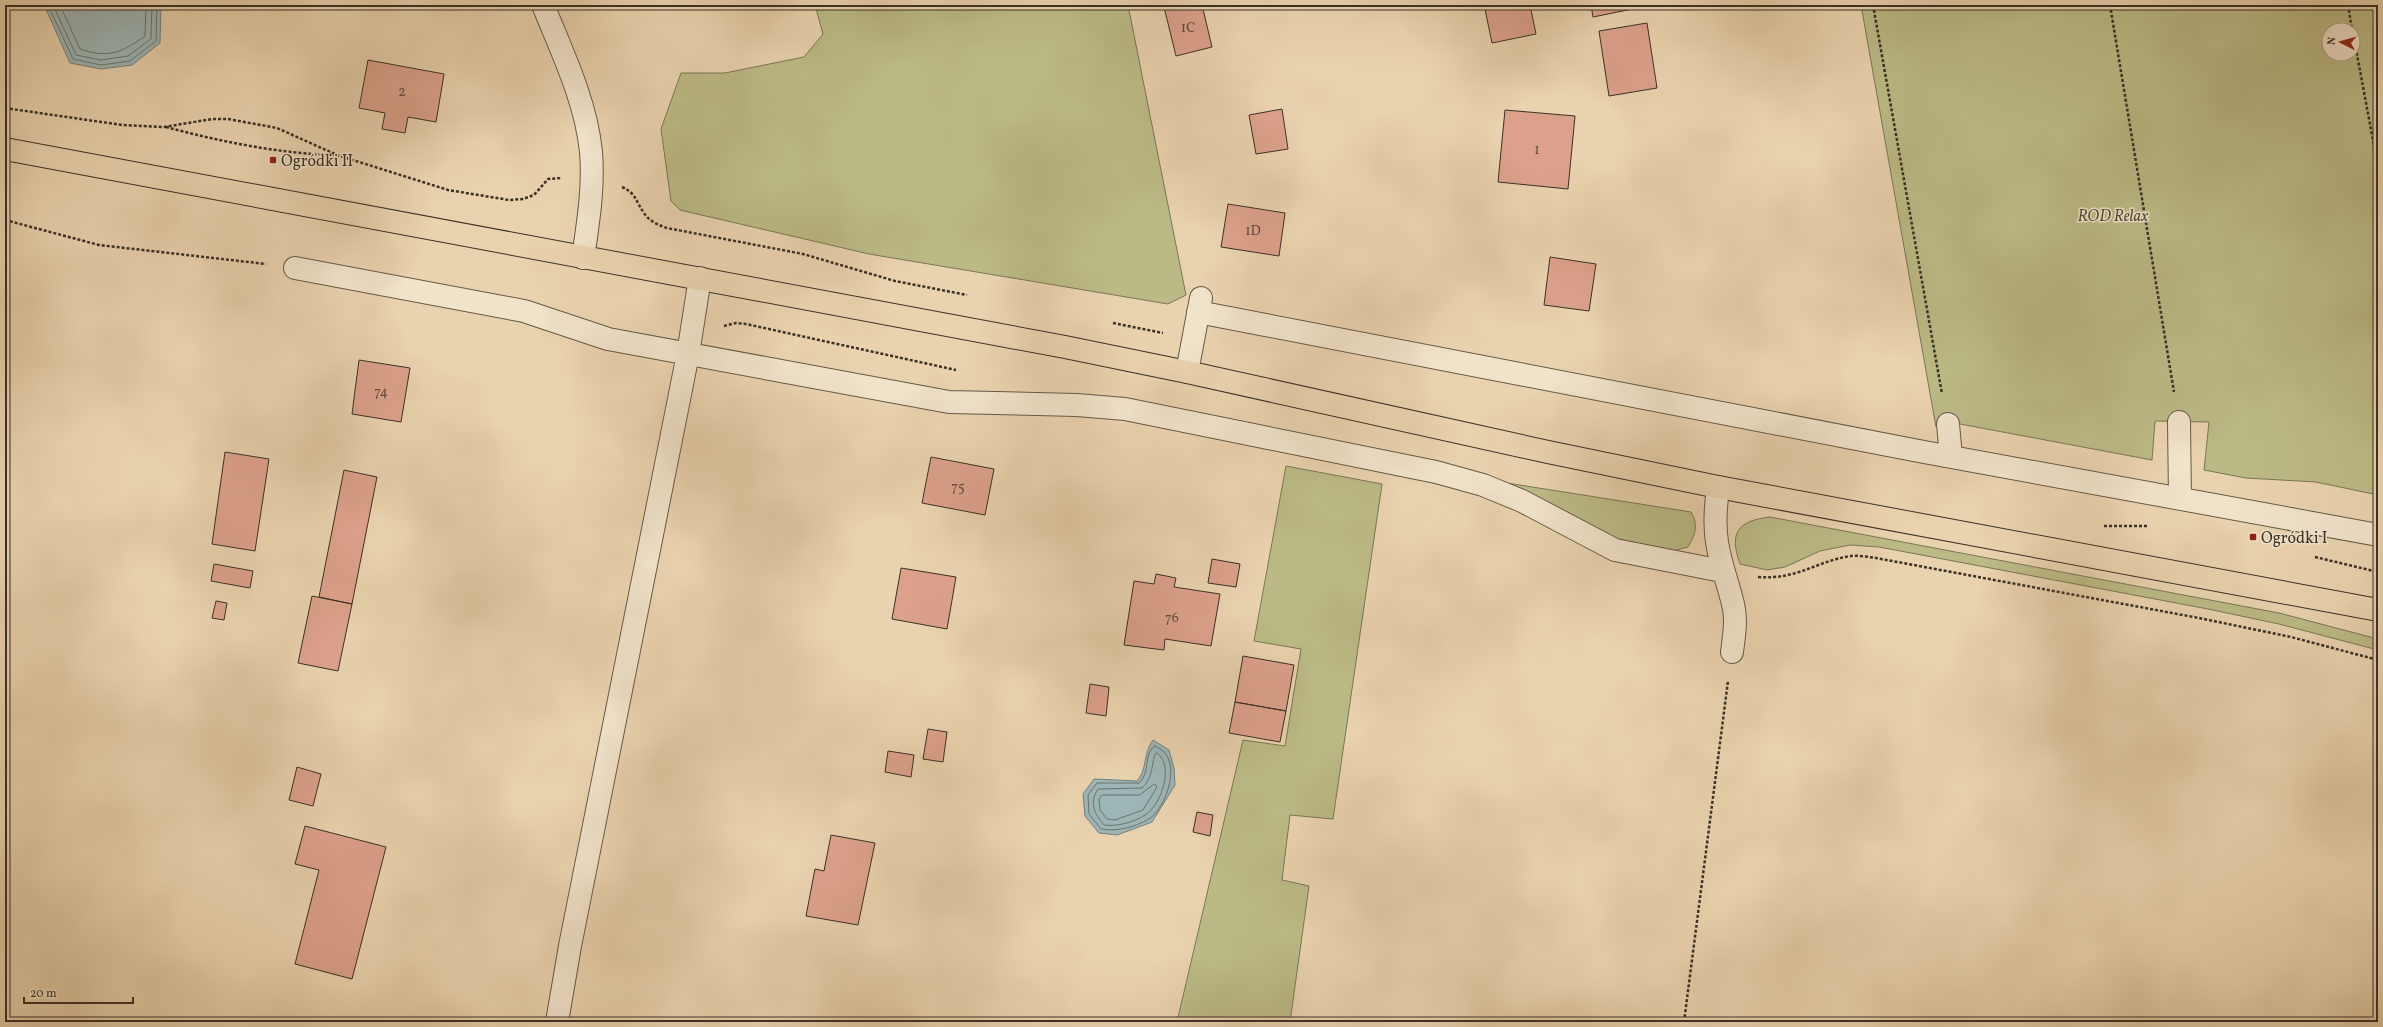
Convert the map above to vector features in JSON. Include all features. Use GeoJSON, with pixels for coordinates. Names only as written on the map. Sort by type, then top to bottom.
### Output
{"type":"FeatureCollection","features":[{"type":"Feature","properties":{"kind":"main road"},"geometry":{"type":"LineString","coordinates":[[5,150],[583,258],[700,278],[1187,372],[1548,452],[1718,487],[2378,610]]}},
{"type":"Feature","properties":{"kind":"street"},"geometry":{"type":"LineString","coordinates":[[543,5],[573,80],[584,113],[591,151],[592,182],[583,258]]}},
{"type":"Feature","properties":{"kind":"street"},"geometry":{"type":"LineString","coordinates":[[295,268],[524,311],[608,339],[949,402],[1077,405],[1125,409],[1436,472],[1483,485],[1522,502],[1615,550],[1722,571]]}},
{"type":"Feature","properties":{"kind":"street"},"geometry":{"type":"LineString","coordinates":[[557,1022],[570,946],[688,354],[700,278]]}},
{"type":"Feature","properties":{"kind":"street"},"geometry":{"type":"LineString","coordinates":[[1187,372],[1199,305],[1951,456],[2378,535]]}},
{"type":"Feature","properties":{"kind":"street"},"geometry":{"type":"LineString","coordinates":[[2179,422],[2180,499]]}},
{"type":"Feature","properties":{"kind":"street"},"geometry":{"type":"LineString","coordinates":[[1948,424],[1951,456]]}},
{"type":"Feature","properties":{"kind":"street"},"geometry":{"type":"LineString","coordinates":[[1718,487],[1715,514],[1716,541],[1722,571],[1733,604],[1736,625],[1732,652]]}},
{"type":"Feature","properties":{"kind":"path"},"geometry":{"type":"LineString","coordinates":[[1873,5],[1948,424]]}},
{"type":"Feature","properties":{"kind":"path"},"geometry":{"type":"LineString","coordinates":[[2110,5],[2179,422]]}},
{"type":"Feature","properties":{"kind":"path"},"geometry":{"type":"LineString","coordinates":[[2348,5],[2351,22]]}},
{"type":"Feature","properties":{"kind":"path"},"geometry":{"type":"LineString","coordinates":[[2358,62],[2378,167]]}},
{"type":"Feature","properties":{"kind":"path"},"geometry":{"type":"LineString","coordinates":[[5,108],[122,125],[164,127],[212,119],[228,119],[277,128],[337,155],[448,190],[508,200]]}},
{"type":"Feature","properties":{"kind":"path"},"geometry":{"type":"LineString","coordinates":[[164,127],[201,137],[313,155],[337,155]]}},
{"type":"Feature","properties":{"kind":"path"},"geometry":{"type":"LineString","coordinates":[[5,220],[99,245],[295,268]]}},
{"type":"Feature","properties":{"kind":"path"},"geometry":{"type":"LineString","coordinates":[[667,228],[803,254],[895,281],[971,296]]}},
{"type":"Feature","properties":{"kind":"path"},"geometry":{"type":"LineString","coordinates":[[1109,323],[1193,339]]}},
{"type":"Feature","properties":{"kind":"path"},"geometry":{"type":"LineString","coordinates":[[722,328],[728,324],[746,324],[959,370]]}},
{"type":"Feature","properties":{"kind":"path"},"geometry":{"type":"LineString","coordinates":[[2098,525],[2156,526]]}},
{"type":"Feature","properties":{"kind":"path"},"geometry":{"type":"LineString","coordinates":[[1722,571],[1774,578],[1798,574],[1834,560],[1852,556],[1876,558],[2206,619],[2291,637],[2378,660]]}},
{"type":"Feature","properties":{"kind":"path"},"geometry":{"type":"LineString","coordinates":[[2311,556],[2378,572]]}},
{"type":"Feature","properties":{"kind":"path"},"geometry":{"type":"LineString","coordinates":[[1684,1022],[1732,652]]}},
{"type":"Feature","properties":{"kind":"green space"},"geometry":{"type":"Polygon","coordinates":[[[815,5],[1128,5],[1186,295],[1168,304],[869,254],[680,210],[671,201],[661,129],[681,73],[725,73],[804,57],[823,34],[815,5]]]}},
{"type":"Feature","properties":{"kind":"green space","name":"ROD Relax"},"geometry":{"type":"Polygon","coordinates":[[[1861,5],[2378,5],[2378,495],[2316,482],[2246,478],[2204,470],[2209,422],[2155,421],[2152,460],[1960,424],[1936,427],[1861,5]]]}},
{"type":"Feature","properties":{"kind":"green space"},"geometry":{"type":"Polygon","coordinates":[[[1286,466],[1382,484],[1333,819],[1290,815],[1282,880],[1309,886],[1290,1022],[1177,1022],[1243,740],[1285,746],[1301,649],[1254,641],[1286,466]]]}},
{"type":"Feature","properties":{"kind":"green space"},"geometry":{"type":"Polygon","coordinates":[[[1494,481],[1691,512],[1695,521],[1693,538],[1688,547],[1669,552],[1609,538],[1523,489],[1494,481]]]}},
{"type":"Feature","properties":{"kind":"green space"},"geometry":{"type":"Polygon","coordinates":[[[1770,517],[2279,613],[2378,639],[2378,650],[2279,624],[2208,609],[1879,547],[1850,545],[1820,551],[1785,567],[1767,570],[1740,564],[1735,544],[1738,530],[1743,525],[1750,522],[1770,517]]]}},
{"type":"Feature","properties":{"kind":"water"},"geometry":{"type":"Polygon","coordinates":[[[44,5],[161,5],[160,43],[132,65],[101,69],[70,63],[44,5]]]}},
{"type":"Feature","properties":{"kind":"water"},"geometry":{"type":"Polygon","coordinates":[[[1153,740],[1169,750],[1174,768],[1175,785],[1152,822],[1117,835],[1099,833],[1085,816],[1083,794],[1094,779],[1137,781],[1142,772],[1148,750],[1153,740]]]}},
{"type":"Feature","properties":{"kind":"building"},"geometry":{"type":"Polygon","coordinates":[[[1202,5],[1212,47],[1176,56],[1164,7],[1202,5]]]}},
{"type":"Feature","properties":{"kind":"building"},"geometry":{"type":"Polygon","coordinates":[[[1504,5],[1530,5],[1536,34],[1492,43],[1485,9],[1504,5]]]}},
{"type":"Feature","properties":{"kind":"building"},"geometry":{"type":"Polygon","coordinates":[[[1591,5],[1652,5],[1593,17],[1591,5]]]}},
{"type":"Feature","properties":{"kind":"building"},"geometry":{"type":"Polygon","coordinates":[[[1647,23],[1657,88],[1609,96],[1599,31],[1647,23]]]}},
{"type":"Feature","properties":{"kind":"building"},"geometry":{"type":"Polygon","coordinates":[[[368,60],[444,74],[436,122],[408,117],[405,133],[382,129],[385,113],[359,108],[368,60]]]}},
{"type":"Feature","properties":{"kind":"building"},"geometry":{"type":"Polygon","coordinates":[[[1282,109],[1288,149],[1256,154],[1249,115],[1282,109]]]}},
{"type":"Feature","properties":{"kind":"building"},"geometry":{"type":"Polygon","coordinates":[[[1505,110],[1575,116],[1568,189],[1498,182],[1505,110]]]}},
{"type":"Feature","properties":{"kind":"building"},"geometry":{"type":"Polygon","coordinates":[[[1228,204],[1285,213],[1279,256],[1221,247],[1228,204]]]}},
{"type":"Feature","properties":{"kind":"building"},"geometry":{"type":"Polygon","coordinates":[[[1550,257],[1596,264],[1589,311],[1544,305],[1550,257]]]}},
{"type":"Feature","properties":{"kind":"building"},"geometry":{"type":"Polygon","coordinates":[[[359,360],[410,368],[401,422],[352,414],[359,360]]]}},
{"type":"Feature","properties":{"kind":"building"},"geometry":{"type":"Polygon","coordinates":[[[225,452],[269,459],[255,551],[212,544],[225,452]]]}},
{"type":"Feature","properties":{"kind":"building"},"geometry":{"type":"Polygon","coordinates":[[[931,457],[994,469],[985,515],[922,503],[931,457]]]}},
{"type":"Feature","properties":{"kind":"building"},"geometry":{"type":"Polygon","coordinates":[[[344,470],[377,477],[352,604],[319,597],[344,470]]]}},
{"type":"Feature","properties":{"kind":"building"},"geometry":{"type":"Polygon","coordinates":[[[1212,559],[1240,564],[1236,587],[1208,583],[1212,559]]]}},
{"type":"Feature","properties":{"kind":"building"},"geometry":{"type":"Polygon","coordinates":[[[214,564],[253,571],[250,588],[211,581],[214,564]]]}},
{"type":"Feature","properties":{"kind":"building"},"geometry":{"type":"Polygon","coordinates":[[[901,568],[956,577],[947,629],[892,619],[901,568]]]}},
{"type":"Feature","properties":{"kind":"building"},"geometry":{"type":"Polygon","coordinates":[[[1156,574],[1176,578],[1174,587],[1220,594],[1211,646],[1165,639],[1164,650],[1124,645],[1134,581],[1154,584],[1156,574]]]}},
{"type":"Feature","properties":{"kind":"building"},"geometry":{"type":"Polygon","coordinates":[[[312,596],[352,604],[338,671],[298,663],[312,596]]]}},
{"type":"Feature","properties":{"kind":"building"},"geometry":{"type":"Polygon","coordinates":[[[216,601],[227,603],[224,620],[212,618],[216,601]]]}},
{"type":"Feature","properties":{"kind":"building"},"geometry":{"type":"Polygon","coordinates":[[[1243,656],[1294,665],[1286,711],[1235,702],[1243,656]]]}},
{"type":"Feature","properties":{"kind":"building"},"geometry":{"type":"Polygon","coordinates":[[[1090,684],[1109,687],[1106,716],[1086,713],[1090,684]]]}},
{"type":"Feature","properties":{"kind":"building"},"geometry":{"type":"Polygon","coordinates":[[[1235,702],[1286,711],[1280,742],[1229,733],[1235,702]]]}},
{"type":"Feature","properties":{"kind":"building"},"geometry":{"type":"Polygon","coordinates":[[[928,729],[947,732],[943,762],[923,759],[928,729]]]}},
{"type":"Feature","properties":{"kind":"building"},"geometry":{"type":"Polygon","coordinates":[[[888,751],[914,755],[911,777],[885,772],[888,751]]]}},
{"type":"Feature","properties":{"kind":"building"},"geometry":{"type":"Polygon","coordinates":[[[297,767],[321,774],[313,806],[289,800],[297,767]]]}},
{"type":"Feature","properties":{"kind":"building"},"geometry":{"type":"Polygon","coordinates":[[[1197,812],[1213,815],[1210,836],[1193,832],[1197,812]]]}},
{"type":"Feature","properties":{"kind":"building"},"geometry":{"type":"Polygon","coordinates":[[[305,826],[386,847],[352,979],[295,964],[319,870],[295,864],[305,826]]]}},
{"type":"Feature","properties":{"kind":"building"},"geometry":{"type":"Polygon","coordinates":[[[831,835],[875,843],[858,925],[806,916],[815,869],[824,871],[831,835]]]}},
{"type":"Feature","properties":{"kind":"place","name":"Ogródki II"},"geometry":{"type":"Point","coordinates":[273,160]}},
{"type":"Feature","properties":{"kind":"place","name":"Ogródki I"},"geometry":{"type":"Point","coordinates":[2253,537]}}]}
